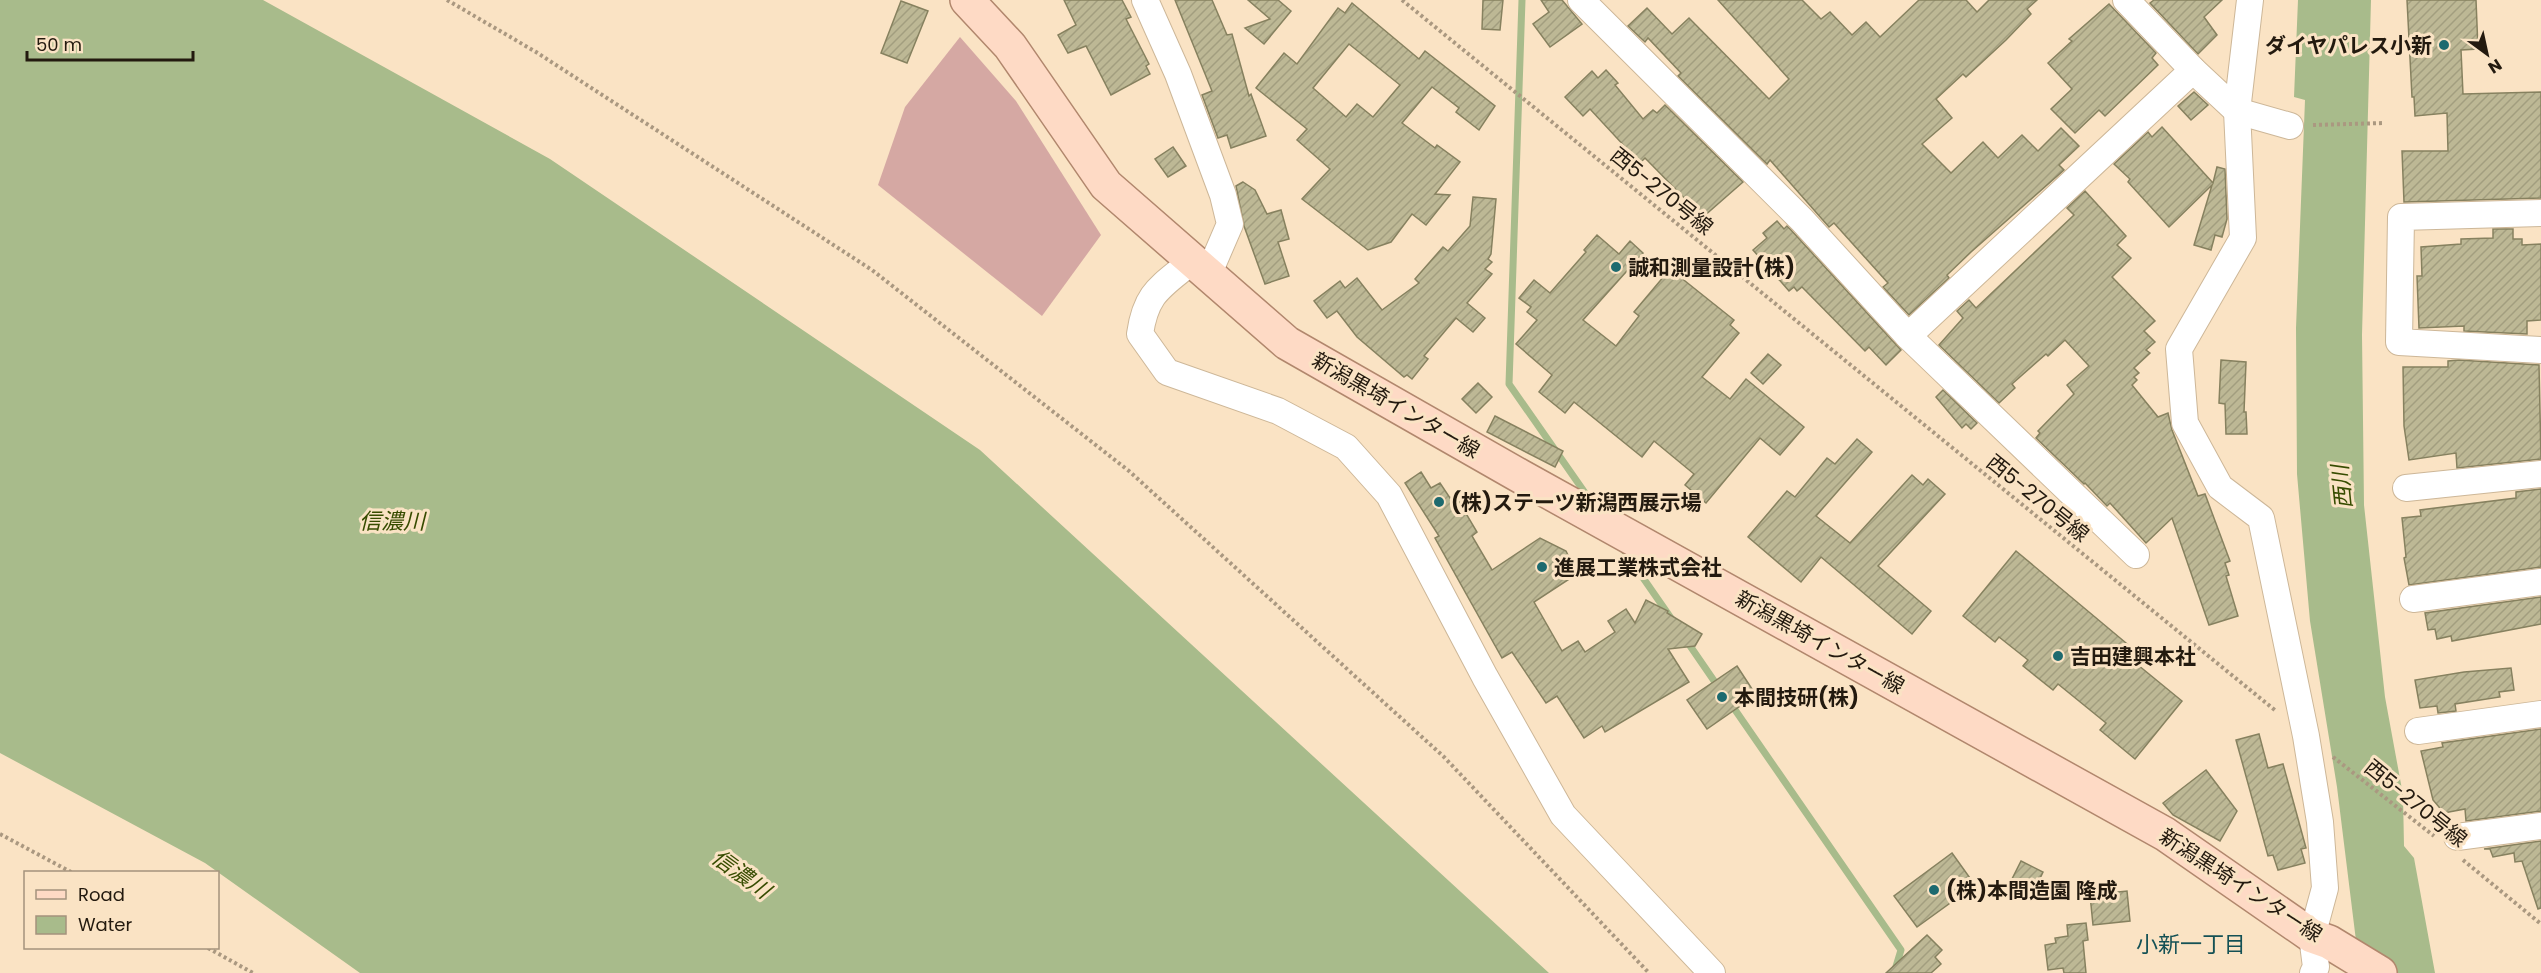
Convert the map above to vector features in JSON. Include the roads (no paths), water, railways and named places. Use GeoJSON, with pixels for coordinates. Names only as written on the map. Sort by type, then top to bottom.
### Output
{"type":"FeatureCollection","features":[{"type":"Feature","properties":{"kind":"main road","name":"新潟黒埼インター線"},"geometry":{"type":"LineString","coordinates":[[967,0],[1010,46],[1106,185],[1287,343],[1520,476],[2165,834],[2321,939],[2380,973]]}},
{"type":"Feature","properties":{"kind":"street"},"geometry":{"type":"LineString","coordinates":[[1145,0],[1178,74],[1223,195],[1230,224],[1200,268],[1152,294],[1143,315],[1140,334],[1167,372],[1278,411],[1346,447],[1389,495],[1485,677],[1563,815],[1712,973]]}},
{"type":"Feature","properties":{"kind":"street"},"geometry":{"type":"LineString","coordinates":[[1581,0],[1802,220],[1908,336],[2136,555]]}},
{"type":"Feature","properties":{"kind":"street"},"geometry":{"type":"LineString","coordinates":[[2126,0],[2193,70],[2237,111],[2290,126]]}},
{"type":"Feature","properties":{"kind":"street"},"geometry":{"type":"LineString","coordinates":[[2250,0],[2237,111],[2243,238],[2179,349],[2185,423],[2220,487],[2261,518],[2306,736],[2320,822],[2325,888],[2321,939],[2313,973]]}},
{"type":"Feature","properties":{"kind":"street"},"geometry":{"type":"LineString","coordinates":[[1908,336],[2193,70]]}},
{"type":"Feature","properties":{"kind":"street"},"geometry":{"type":"LineString","coordinates":[[2541,213],[2401,217],[2399,342],[2541,350]]}},
{"type":"Feature","properties":{"kind":"street"},"geometry":{"type":"LineString","coordinates":[[2406,488],[2541,474]]}},
{"type":"Feature","properties":{"kind":"street"},"geometry":{"type":"LineString","coordinates":[[2413,599],[2541,582]]}},
{"type":"Feature","properties":{"kind":"street"},"geometry":{"type":"LineString","coordinates":[[2418,731],[2541,714]]}},
{"type":"Feature","properties":{"kind":"street"},"geometry":{"type":"LineString","coordinates":[[2452,845],[2541,826]]}},
{"type":"Feature","properties":{"kind":"water","name":"信濃川"},"geometry":{"type":"Polygon","coordinates":[[[0,0],[263,0],[550,159],[980,450],[1549,973],[360,973],[219,871],[0,753],[0,0]]]}},
{"type":"Feature","properties":{"kind":"water","name":"西川"},"geometry":{"type":"Polygon","coordinates":[[[2298,0],[2371,0],[2362,335],[2364,505],[2385,697],[2403,795],[2404,846],[2414,858],[2435,973],[2360,973],[2337,787],[2310,621],[2297,474],[2296,328],[2305,100],[2294,97],[2298,0]]]}},
{"type":"Feature","properties":{"kind":"waterway"},"geometry":{"type":"LineString","coordinates":[[1522,0],[1509,384],[1590,500]]}},
{"type":"Feature","properties":{"kind":"waterway"},"geometry":{"type":"LineString","coordinates":[[1623,549],[1673,621]]}},
{"type":"Feature","properties":{"kind":"waterway"},"geometry":{"type":"LineString","coordinates":[[1686,640],[1719,688]]}},
{"type":"Feature","properties":{"kind":"waterway"},"geometry":{"type":"LineString","coordinates":[[1731,704],[1901,950],[1894,973]]}},
{"type":"Feature","properties":{"kind":"place","name":"ダイヤパレス小新"},"geometry":{"type":"Point","coordinates":[2444,45]}},
{"type":"Feature","properties":{"kind":"place","name":"誠和測量設計(株)"},"geometry":{"type":"Point","coordinates":[1616,267]}},
{"type":"Feature","properties":{"kind":"place","name":"(株)ステーツ新潟西展示場"},"geometry":{"type":"Point","coordinates":[1439,502]}},
{"type":"Feature","properties":{"kind":"place","name":"進展工業株式会社"},"geometry":{"type":"Point","coordinates":[1542,567]}},
{"type":"Feature","properties":{"kind":"place","name":"吉田建興本社"},"geometry":{"type":"Point","coordinates":[2058,656]}},
{"type":"Feature","properties":{"kind":"place","name":"本間技研(株)"},"geometry":{"type":"Point","coordinates":[1722,697]}},
{"type":"Feature","properties":{"kind":"place","name":"(株)本間造園 隆成"},"geometry":{"type":"Point","coordinates":[1934,890]}},
{"type":"Feature","properties":{"kind":"district","name":"小新一丁目"},"geometry":{"type":"Point","coordinates":[2191,944]}}]}
